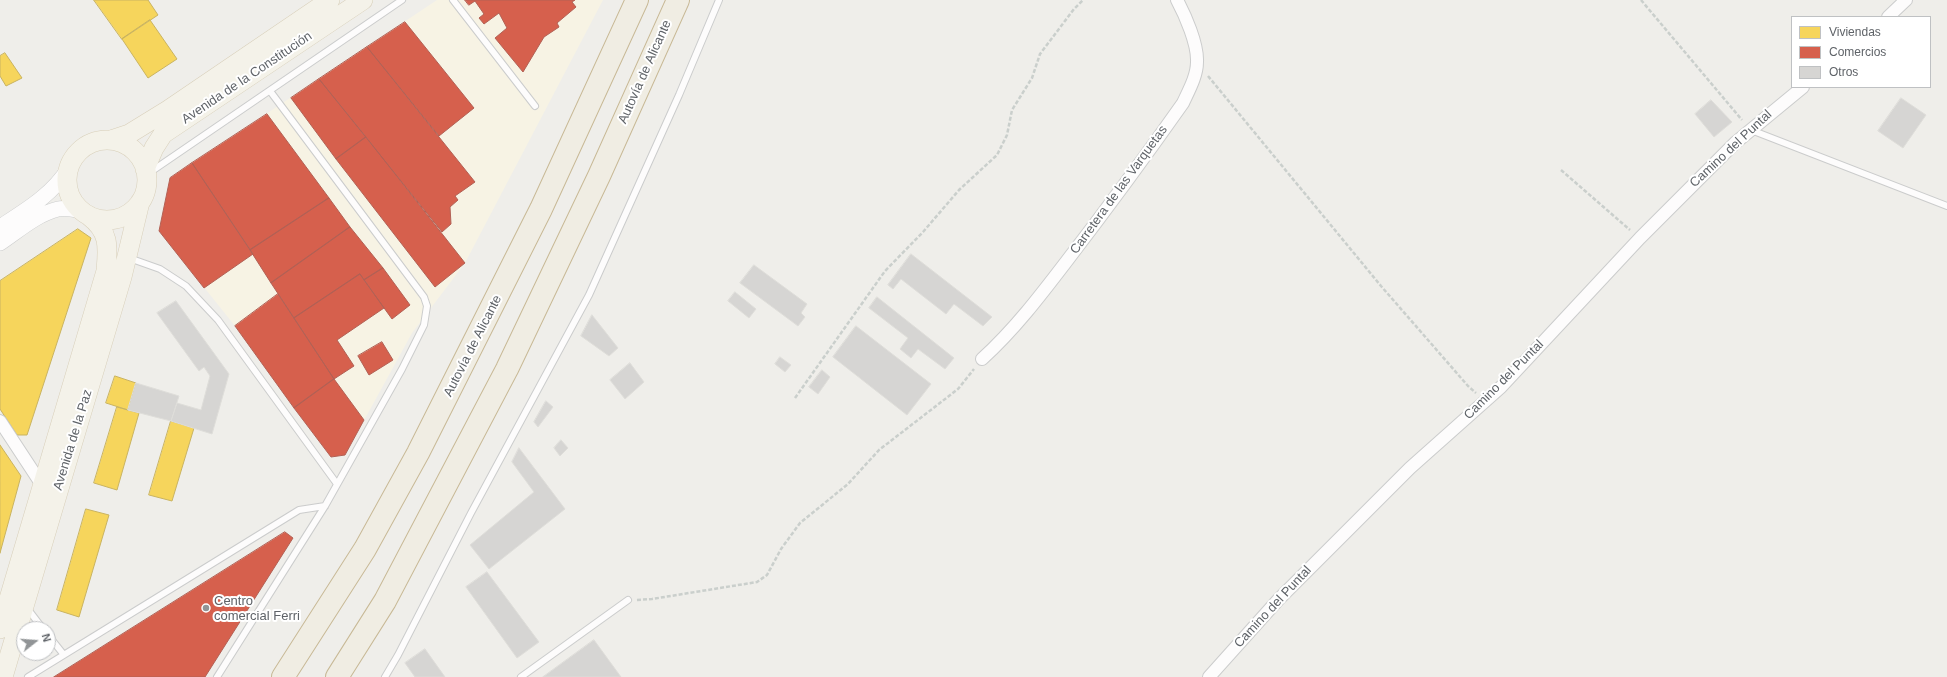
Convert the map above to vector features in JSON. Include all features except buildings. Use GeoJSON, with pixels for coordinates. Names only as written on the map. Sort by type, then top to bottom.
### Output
{"type":"FeatureCollection","features":[{"type":"Feature","properties":{"kind":"highway","name":"Autovía de Alicante"},"geometry":{"type":"LineString","coordinates":[[283,677],[365,549],[418,453],[541,209],[637,0]]}},
{"type":"Feature","properties":{"kind":"highway","name":"Autovía de Alicante"},"geometry":{"type":"LineString","coordinates":[[337,677],[384,601],[507,369],[599,176],[678,0]]}},
{"type":"Feature","properties":{"kind":"main road","name":"Avenida de la Constitución"},"geometry":{"type":"LineString","coordinates":[[111,140],[129,134],[168,110],[330,0]]}},
{"type":"Feature","properties":{"kind":"main road","name":"Avenida de la Constitución"},"geometry":{"type":"LineString","coordinates":[[146,172],[154,148],[163,134],[363,0]]}},
{"type":"Feature","properties":{"kind":"main road"},"geometry":{"type":"LineString","coordinates":[[111,140],[123,144],[134,151],[142,160],[146,172],[147,185],[140,202],[127,215],[115,219],[102,220],[86,214],[78,207],[70,196],[67,182],[69,168],[75,156],[85,147],[98,141],[111,140]]}},
{"type":"Feature","properties":{"kind":"main road","name":"Avenida de la Paz"},"geometry":{"type":"LineString","coordinates":[[0,629],[127,257],[140,202]]}},
{"type":"Feature","properties":{"kind":"main road","name":"Avenida de la Paz"},"geometry":{"type":"LineString","coordinates":[[3,677],[11,600],[42,485],[106,271],[108,246],[102,228],[86,214]]}},
{"type":"Feature","properties":{"kind":"street","name":"Carretera de las Varquetas"},"geometry":{"type":"LineString","coordinates":[[982,359],[1011,330],[1111,204],[1183,103],[1192,86],[1197,62],[1190,32],[1177,0]]}},
{"type":"Feature","properties":{"kind":"street"},"geometry":{"type":"LineString","coordinates":[[1889,16],[1906,0]]}},
{"type":"Feature","properties":{"kind":"street","name":"Camino del Puntal"},"geometry":{"type":"LineString","coordinates":[[1209,677],[1278,600],[1410,468],[1486,402],[1640,238],[1750,130],[1802,88]]}},
{"type":"Feature","properties":{"kind":"street"},"geometry":{"type":"LineString","coordinates":[[0,227],[44,197],[60,182],[69,168]]}},
{"type":"Feature","properties":{"kind":"street"},"geometry":{"type":"LineString","coordinates":[[0,243],[40,216],[58,209],[69,208],[86,214]]}},
{"type":"Feature","properties":{"kind":"street"},"geometry":{"type":"LineString","coordinates":[[0,421],[42,485]]}},
{"type":"Feature","properties":{"kind":"lane"},"geometry":{"type":"LineString","coordinates":[[146,172],[270,91],[402,0]]}},
{"type":"Feature","properties":{"kind":"lane"},"geometry":{"type":"LineString","coordinates":[[453,0],[534,106]]}},
{"type":"Feature","properties":{"kind":"lane"},"geometry":{"type":"LineString","coordinates":[[385,677],[398,655],[471,513],[590,295],[679,95],[719,0]]}},
{"type":"Feature","properties":{"kind":"lane"},"geometry":{"type":"LineString","coordinates":[[217,677],[325,506],[419,338],[424,324],[426,306],[424,297],[270,91]]}},
{"type":"Feature","properties":{"kind":"lane"},"geometry":{"type":"LineString","coordinates":[[1750,130],[1947,206]]}},
{"type":"Feature","properties":{"kind":"lane"},"geometry":{"type":"LineString","coordinates":[[127,257],[160,269],[186,286],[218,320],[337,484]]}},
{"type":"Feature","properties":{"kind":"lane"},"geometry":{"type":"LineString","coordinates":[[28,677],[299,510],[325,506]]}},
{"type":"Feature","properties":{"kind":"lane"},"geometry":{"type":"LineString","coordinates":[[11,600],[34,621]]}},
{"type":"Feature","properties":{"kind":"lane"},"geometry":{"type":"LineString","coordinates":[[521,677],[628,600]]}},
{"type":"Feature","properties":{"kind":"lane"},"geometry":{"type":"LineString","coordinates":[[56,645],[64,655]]}},
{"type":"Feature","properties":{"kind":"path"},"geometry":{"type":"LineString","coordinates":[[795,398],[885,271],[923,232],[959,190],[997,155],[1007,136],[1012,110],[1032,78],[1040,54],[1074,9],[1083,0]]}},
{"type":"Feature","properties":{"kind":"path"},"geometry":{"type":"LineString","coordinates":[[1640,0],[1750,130]]}},
{"type":"Feature","properties":{"kind":"path"},"geometry":{"type":"LineString","coordinates":[[1197,62],[1380,286],[1468,386],[1486,402]]}},
{"type":"Feature","properties":{"kind":"path"},"geometry":{"type":"LineString","coordinates":[[1561,170],[1618,222],[1640,238]]}},
{"type":"Feature","properties":{"kind":"path"},"geometry":{"type":"LineString","coordinates":[[628,600],[652,599],[757,582],[766,575],[781,549],[800,523],[848,484],[879,450],[958,389],[982,359]]}},
{"type":"Feature","properties":{"kind":"shaded area"},"geometry":{"type":"Polygon","coordinates":[[[437,0],[603,0],[465,263],[412,333],[345,455],[331,457],[235,326],[159,231],[170,178],[437,0]]]}},
{"type":"Feature","properties":{"kind":"place","name":"Centro comercial Ferri"},"geometry":{"type":"Point","coordinates":[206,608]}}]}
